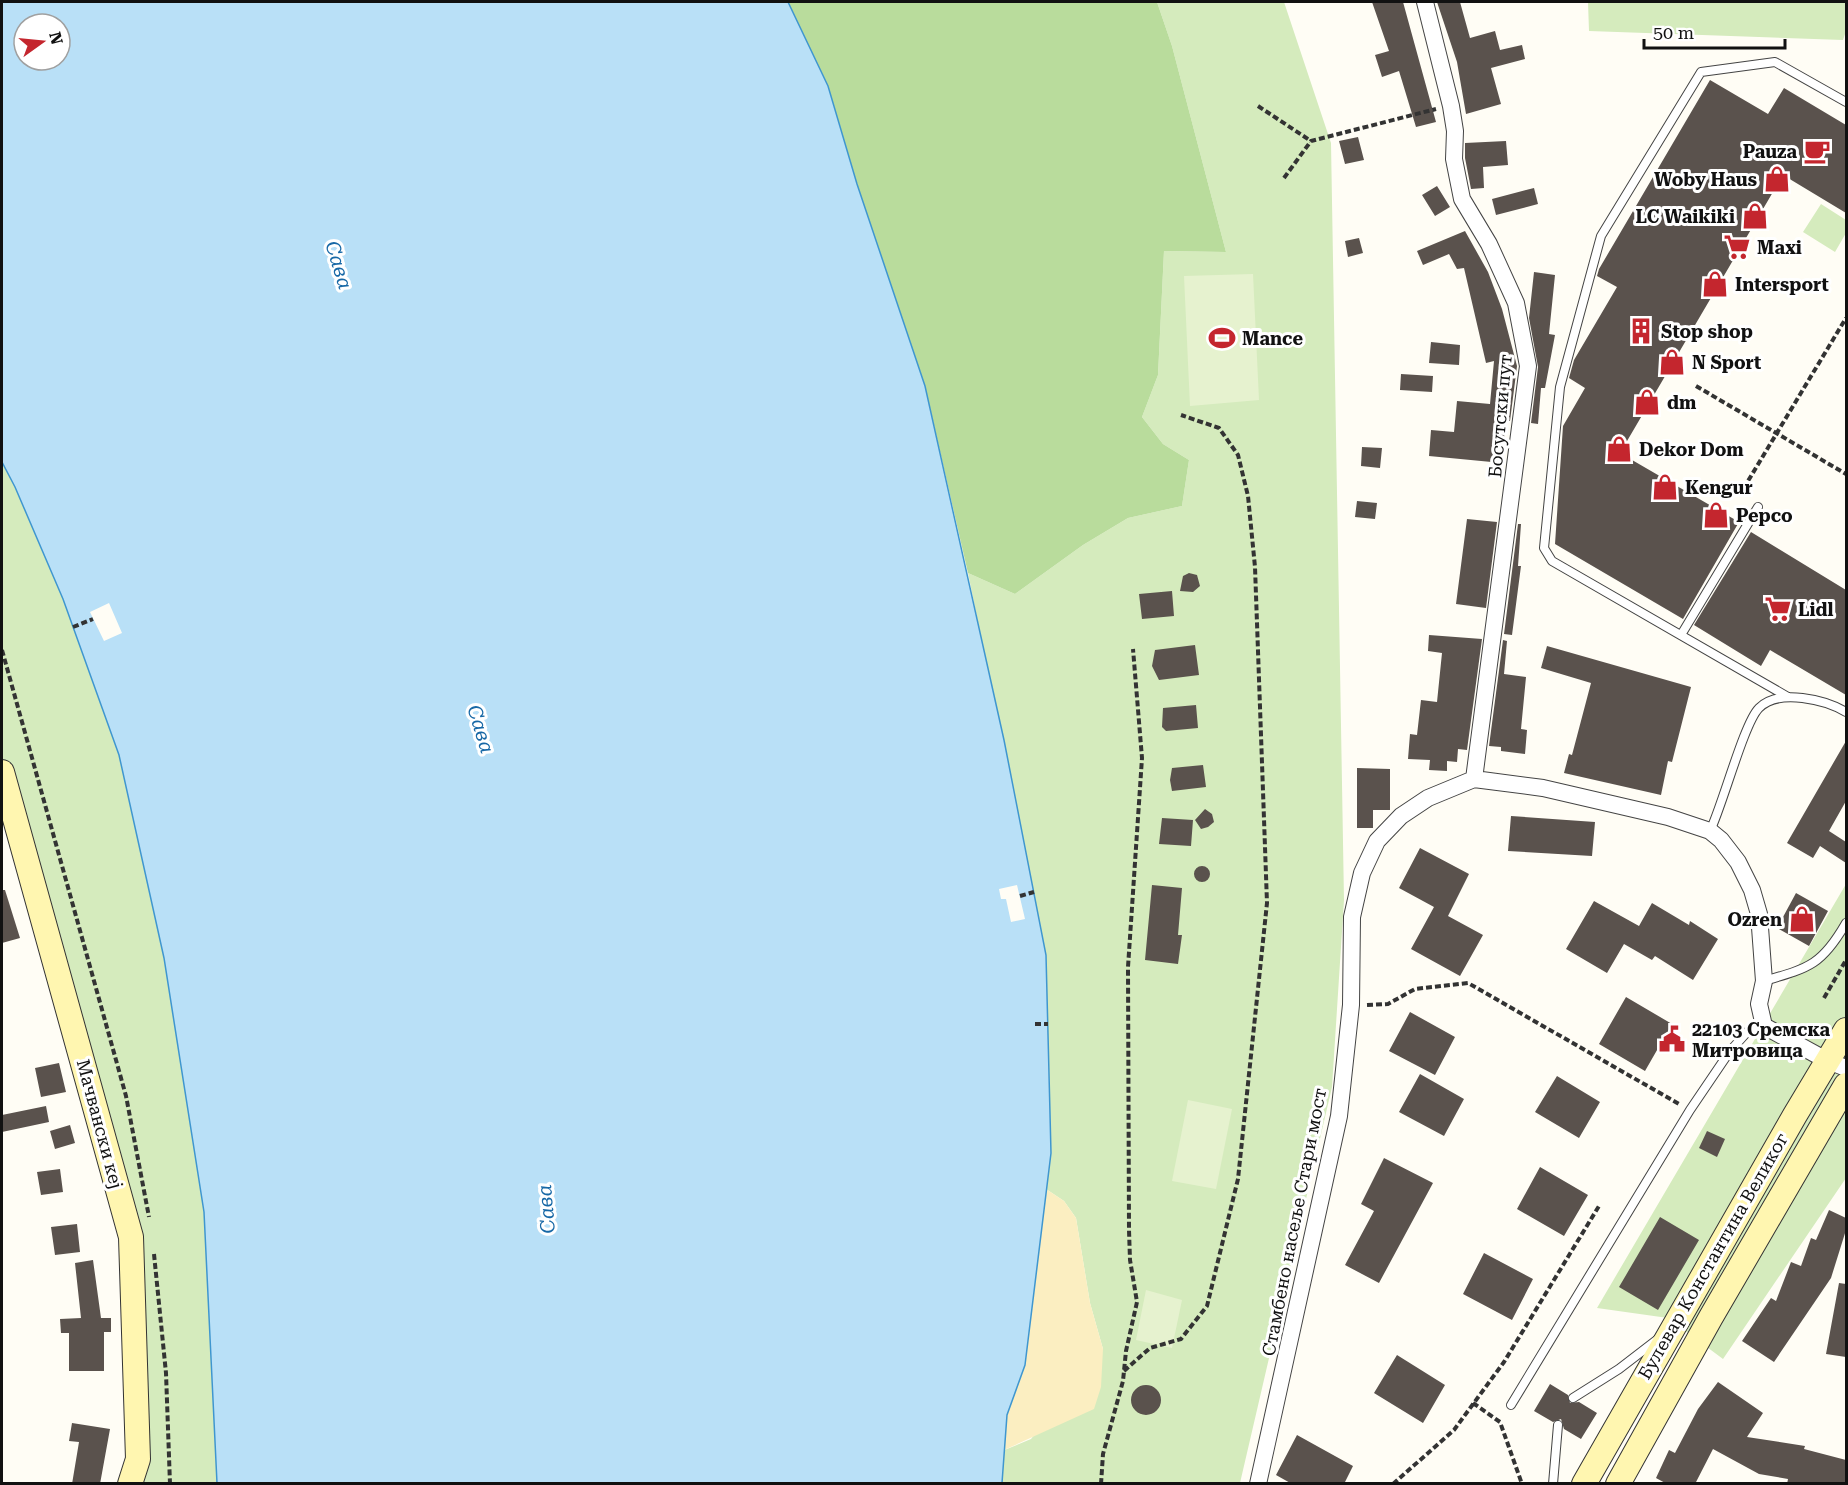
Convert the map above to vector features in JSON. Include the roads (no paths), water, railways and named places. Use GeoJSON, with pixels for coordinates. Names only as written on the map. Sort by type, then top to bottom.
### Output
{"type":"FeatureCollection","features":[{"type":"Feature","properties":{"kind":"main road","name":"Мачвански кеј"},"geometry":{"type":"LineString","coordinates":[[2,772],[131,1237],[138,1459],[130,1484]]}},
{"type":"Feature","properties":{"kind":"main road","name":"Булевар Константина Великог"},"geometry":{"type":"LineString","coordinates":[[1584,1484],[1670,1330],[1836,1064],[1846,1030]]}},
{"type":"Feature","properties":{"kind":"main road","name":"Булевар Константина Великог"},"geometry":{"type":"LineString","coordinates":[[1618,1484],[1711,1317],[1846,1085]]}},
{"type":"Feature","properties":{"kind":"street","name":"Босутски пут"},"geometry":{"type":"LineString","coordinates":[[1425,2],[1451,106],[1455,131],[1454,159],[1462,199],[1489,244],[1516,303],[1528,366],[1474,779]]}},
{"type":"Feature","properties":{"kind":"street","name":"Стамбено насеље Стари мост"},"geometry":{"type":"LineString","coordinates":[[1258,1484],[1339,1116],[1351,1005],[1352,917],[1362,873],[1377,841],[1401,816],[1428,798],[1474,779],[1543,788],[1668,817],[1710,831],[1721,840],[1738,862],[1752,890],[1759,914],[1764,981],[1759,1004],[1764,1026]]}},
{"type":"Feature","properties":{"kind":"street"},"geometry":{"type":"LineString","coordinates":[[1764,1026],[1836,1064]]}},
{"type":"Feature","properties":{"kind":"lane"},"geometry":{"type":"LineString","coordinates":[[1788,697],[1552,561],[1544,548],[1560,387],[1601,236],[1701,72],[1775,62],[1846,102]]}},
{"type":"Feature","properties":{"kind":"lane"},"geometry":{"type":"LineString","coordinates":[[1681,635],[1758,507]]}},
{"type":"Feature","properties":{"kind":"lane"},"geometry":{"type":"LineString","coordinates":[[1710,831],[1721,809],[1751,720],[1760,706],[1788,697],[1808,698],[1837,706],[1846,712]]}},
{"type":"Feature","properties":{"kind":"lane"},"geometry":{"type":"LineString","coordinates":[[1764,981],[1806,969],[1826,952],[1846,922]]}},
{"type":"Feature","properties":{"kind":"lane"},"geometry":{"type":"LineString","coordinates":[[1511,1405],[1690,1110],[1730,1051],[1749,1030],[1764,1026]]}},
{"type":"Feature","properties":{"kind":"lane"},"geometry":{"type":"LineString","coordinates":[[1573,1398],[1619,1369],[1670,1330]]}},
{"type":"Feature","properties":{"kind":"lane"},"geometry":{"type":"LineString","coordinates":[[1553,1484],[1558,1425]]}},
{"type":"Feature","properties":{"kind":"water","name":"Сава"},"geometry":{"type":"Polygon","coordinates":[[[2,2],[788,2],[828,86],[857,184],[925,386],[1004,740],[1046,955],[1051,1153],[1025,1365],[1007,1415],[1002,1483],[217,1483],[204,1212],[164,958],[119,755],[63,599],[2,462],[2,2]]]}},
{"type":"Feature","properties":{"kind":"place","name":"Pauza"},"geometry":{"type":"Point","coordinates":[1817,151]}},
{"type":"Feature","properties":{"kind":"place","name":"Woby Haus"},"geometry":{"type":"Point","coordinates":[1777,179]}},
{"type":"Feature","properties":{"kind":"place","name":"LC Waikiki"},"geometry":{"type":"Point","coordinates":[1755,216]}},
{"type":"Feature","properties":{"kind":"place","name":"Maxi"},"geometry":{"type":"Point","coordinates":[1737,247]}},
{"type":"Feature","properties":{"kind":"place","name":"Intersport"},"geometry":{"type":"Point","coordinates":[1715,284]}},
{"type":"Feature","properties":{"kind":"place","name":"Stop shop"},"geometry":{"type":"Point","coordinates":[1641,331]}},
{"type":"Feature","properties":{"kind":"place","name":"Mance"},"geometry":{"type":"Point","coordinates":[1222,338]}},
{"type":"Feature","properties":{"kind":"place","name":"N Sport"},"geometry":{"type":"Point","coordinates":[1672,362]}},
{"type":"Feature","properties":{"kind":"place","name":"dm"},"geometry":{"type":"Point","coordinates":[1647,402]}},
{"type":"Feature","properties":{"kind":"place","name":"Dekor Dom"},"geometry":{"type":"Point","coordinates":[1619,449]}},
{"type":"Feature","properties":{"kind":"place","name":"Kengur"},"geometry":{"type":"Point","coordinates":[1665,487]}},
{"type":"Feature","properties":{"kind":"place","name":"Pepco"},"geometry":{"type":"Point","coordinates":[1716,515]}},
{"type":"Feature","properties":{"kind":"place","name":"Lidl"},"geometry":{"type":"Point","coordinates":[1778,609]}},
{"type":"Feature","properties":{"kind":"place","name":"Ozren"},"geometry":{"type":"Point","coordinates":[1802,919]}},
{"type":"Feature","properties":{"kind":"place","name":"22103 Сремска Митровица"},"geometry":{"type":"Point","coordinates":[1672,1039]}}]}
